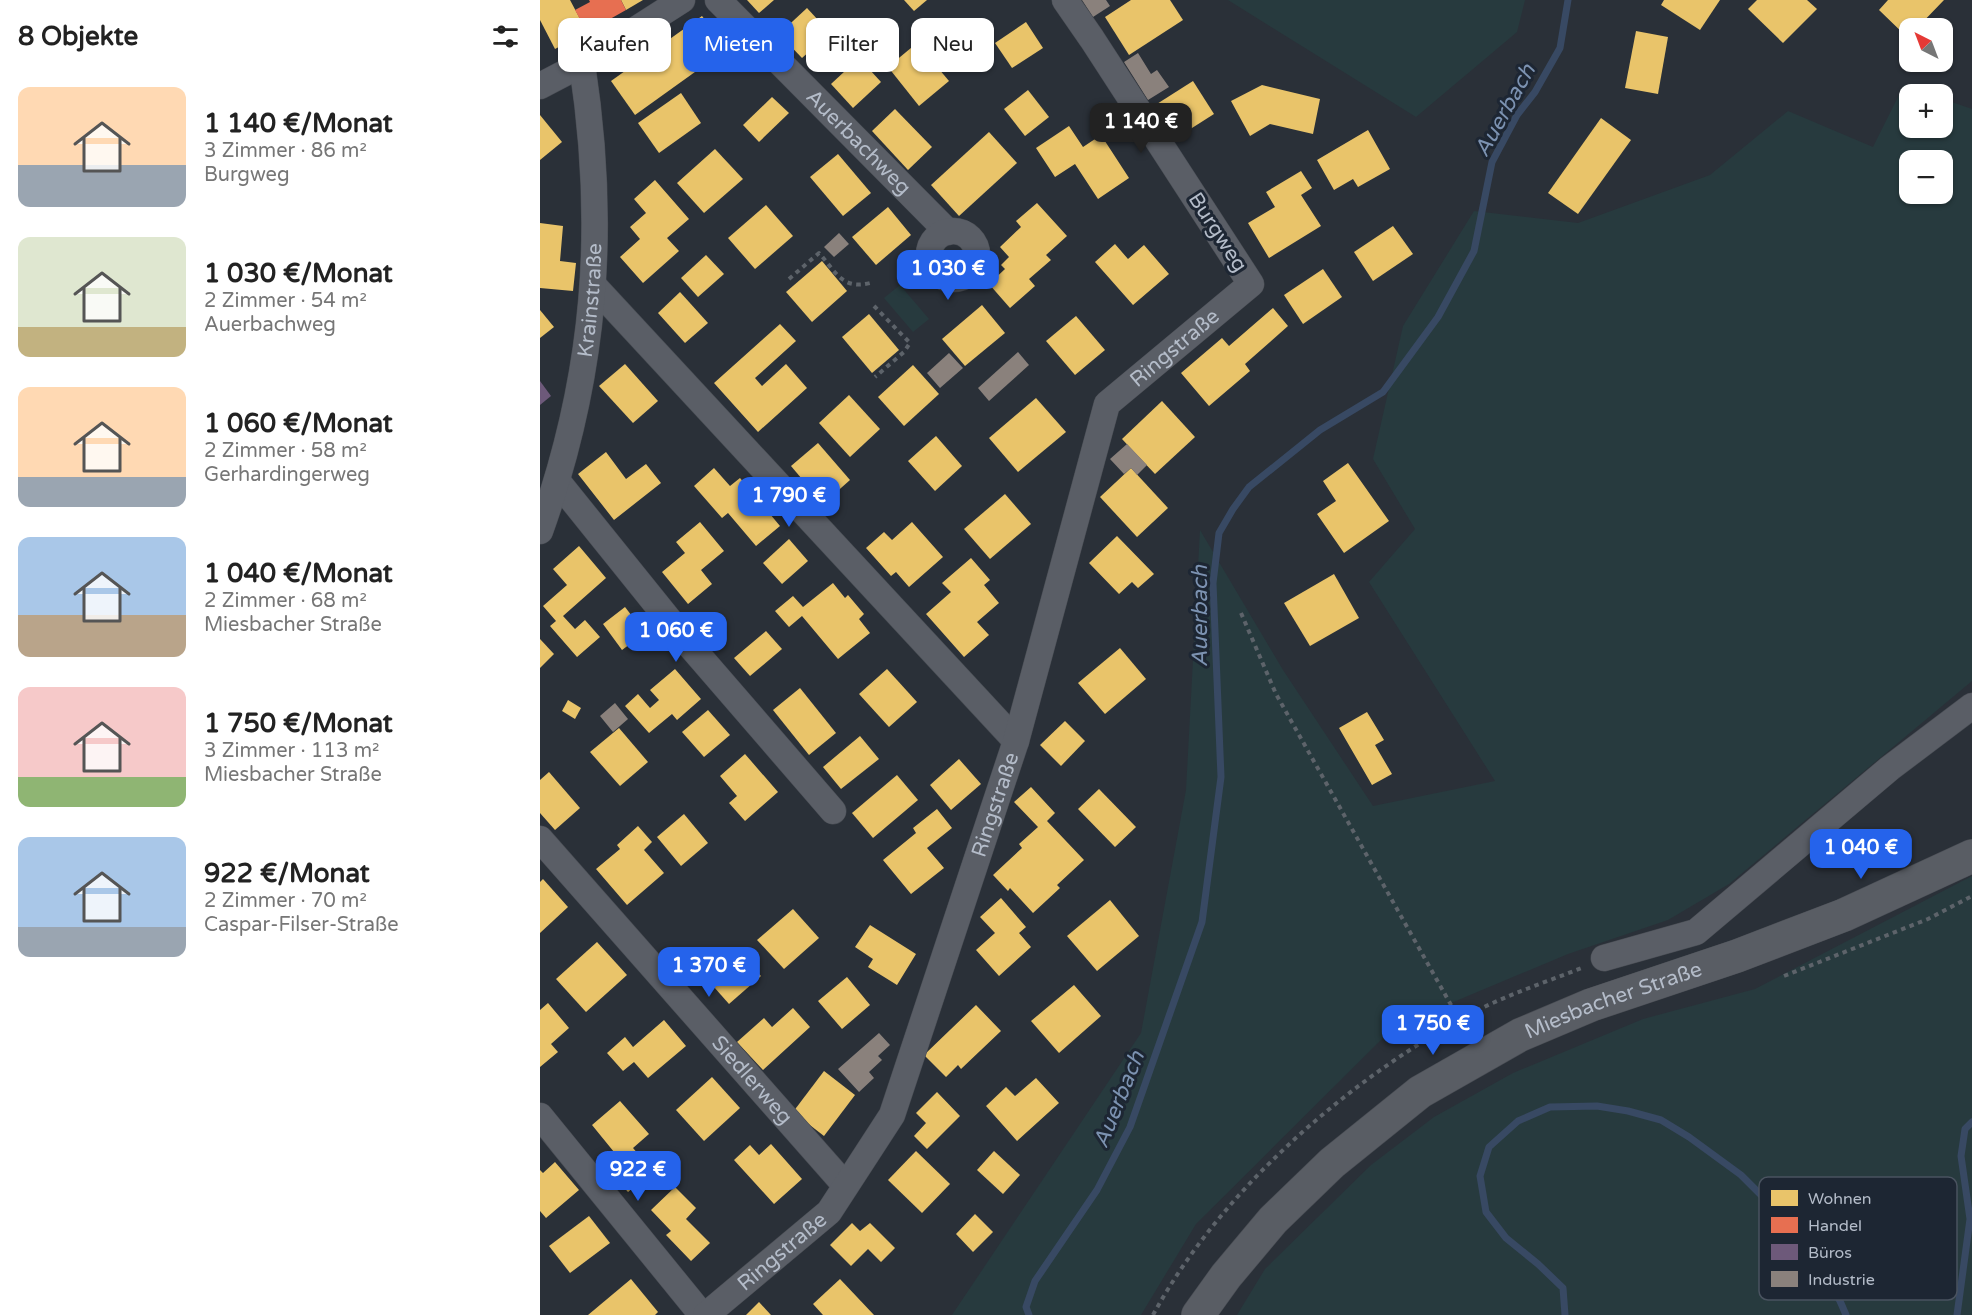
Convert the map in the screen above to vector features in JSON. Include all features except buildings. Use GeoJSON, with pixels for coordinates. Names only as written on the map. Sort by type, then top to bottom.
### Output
{"type":"FeatureCollection","features":[{"type":"Feature","properties":{"kind":"main road","name":"Miesbacher Straße"},"geometry":{"type":"LineString","coordinates":[[1198,1315],[1226,1276],[1273,1220],[1332,1163],[1420,1092],[1520,1035],[1591,1005],[1737,956],[1844,915],[1972,856]]}},
{"type":"Feature","properties":{"kind":"street"},"geometry":{"type":"LineString","coordinates":[[654,18],[682,0]]}},
{"type":"Feature","properties":{"kind":"street","name":"Auerbachweg"},"geometry":{"type":"LineString","coordinates":[[718,0],[948,232]]}},
{"type":"Feature","properties":{"kind":"street","name":"Burgweg"},"geometry":{"type":"LineString","coordinates":[[1065,0],[1251,284]]}},
{"type":"Feature","properties":{"kind":"street"},"geometry":{"type":"LineString","coordinates":[[540,86],[567,72]]}},
{"type":"Feature","properties":{"kind":"street","name":"Krainstraße"},"geometry":{"type":"LineString","coordinates":[[540,531],[558,482],[578,400],[594,286],[596,202],[583,72]]}},
{"type":"Feature","properties":{"kind":"street","name":"Ringstraße"},"geometry":{"type":"LineString","coordinates":[[704,1315],[829,1212],[892,1115],[1016,741],[1107,404],[1251,284]]}},
{"type":"Feature","properties":{"kind":"street"},"geometry":{"type":"LineString","coordinates":[[594,286],[1016,741]]}},
{"type":"Feature","properties":{"kind":"street"},"geometry":{"type":"LineString","coordinates":[[558,482],[686,641],[833,810]]}},
{"type":"Feature","properties":{"kind":"street"},"geometry":{"type":"LineString","coordinates":[[1604,958],[1696,932],[1890,768],[1972,706]]}},
{"type":"Feature","properties":{"kind":"street","name":"Siedlerweg"},"geometry":{"type":"LineString","coordinates":[[540,839],[845,1185]]}},
{"type":"Feature","properties":{"kind":"street"},"geometry":{"type":"LineString","coordinates":[[540,1116],[704,1315]]}},
{"type":"Feature","properties":{"kind":"path"},"geometry":{"type":"LineString","coordinates":[[789,279],[819,253],[846,283],[860,286],[870,283]]}},
{"type":"Feature","properties":{"kind":"path"},"geometry":{"type":"LineString","coordinates":[[874,306],[909,343],[903,352],[875,377]]}},
{"type":"Feature","properties":{"kind":"path"},"geometry":{"type":"LineString","coordinates":[[1241,613],[1276,694],[1460,1021]]}},
{"type":"Feature","properties":{"kind":"path"},"geometry":{"type":"LineString","coordinates":[[1785,976],[1928,919],[1972,896]]}},
{"type":"Feature","properties":{"kind":"green space"},"geometry":{"type":"Polygon","coordinates":[[[1228,0],[1525,0],[1517,32],[1416,117],[1228,0]]]}},
{"type":"Feature","properties":{"kind":"green space"},"geometry":{"type":"Polygon","coordinates":[[[1899,95],[1899,138],[1953,138],[1953,102],[1972,109],[1972,681],[1729,884],[1668,920],[1568,954],[1394,1027],[1196,1224],[1141,1315],[952,1315],[1141,1033],[1186,790],[1200,530],[1283,670],[1373,806],[1495,781],[1369,582],[1415,529],[1373,459],[1403,326],[1474,211],[1578,223],[1710,175],[1788,111],[1873,147],[1899,95]]]}},
{"type":"Feature","properties":{"kind":"green space"},"geometry":{"type":"Polygon","coordinates":[[[900,285],[929,319],[913,332],[884,298],[900,285]]]}},
{"type":"Feature","properties":{"kind":"green space"},"geometry":{"type":"Polygon","coordinates":[[[1972,876],[1972,1315],[1237,1315],[1265,1269],[1371,1165],[1434,1117],[1513,1073],[1643,1019],[1755,989],[1972,876]]]}},
{"type":"Feature","properties":{"kind":"waterway","name":"Auerbach"},"geometry":{"type":"LineString","coordinates":[[1029,1315],[1026,1307],[1035,1281],[1097,1190],[1130,1127],[1202,922],[1221,777],[1213,583],[1219,533],[1249,487],[1320,430],[1383,392],[1438,317],[1474,251],[1492,162],[1517,115],[1535,92],[1560,48],[1568,0]]}},
{"type":"Feature","properties":{"kind":"waterway"},"geometry":{"type":"LineString","coordinates":[[1565,1315],[1563,1288],[1506,1238],[1486,1212],[1480,1176],[1489,1147],[1518,1121],[1550,1107],[1597,1106],[1661,1120],[1689,1137],[1741,1175],[1759,1193]]}},
{"type":"Feature","properties":{"kind":"waterway"},"geometry":{"type":"LineString","coordinates":[[1957,1315],[1970,1219],[1961,1156],[1965,1129],[1972,1122]]}},
{"type":"Feature","properties":{"kind":"waterway"},"geometry":{"type":"LineString","coordinates":[[1839,1300],[1846,1315]]}}]}
